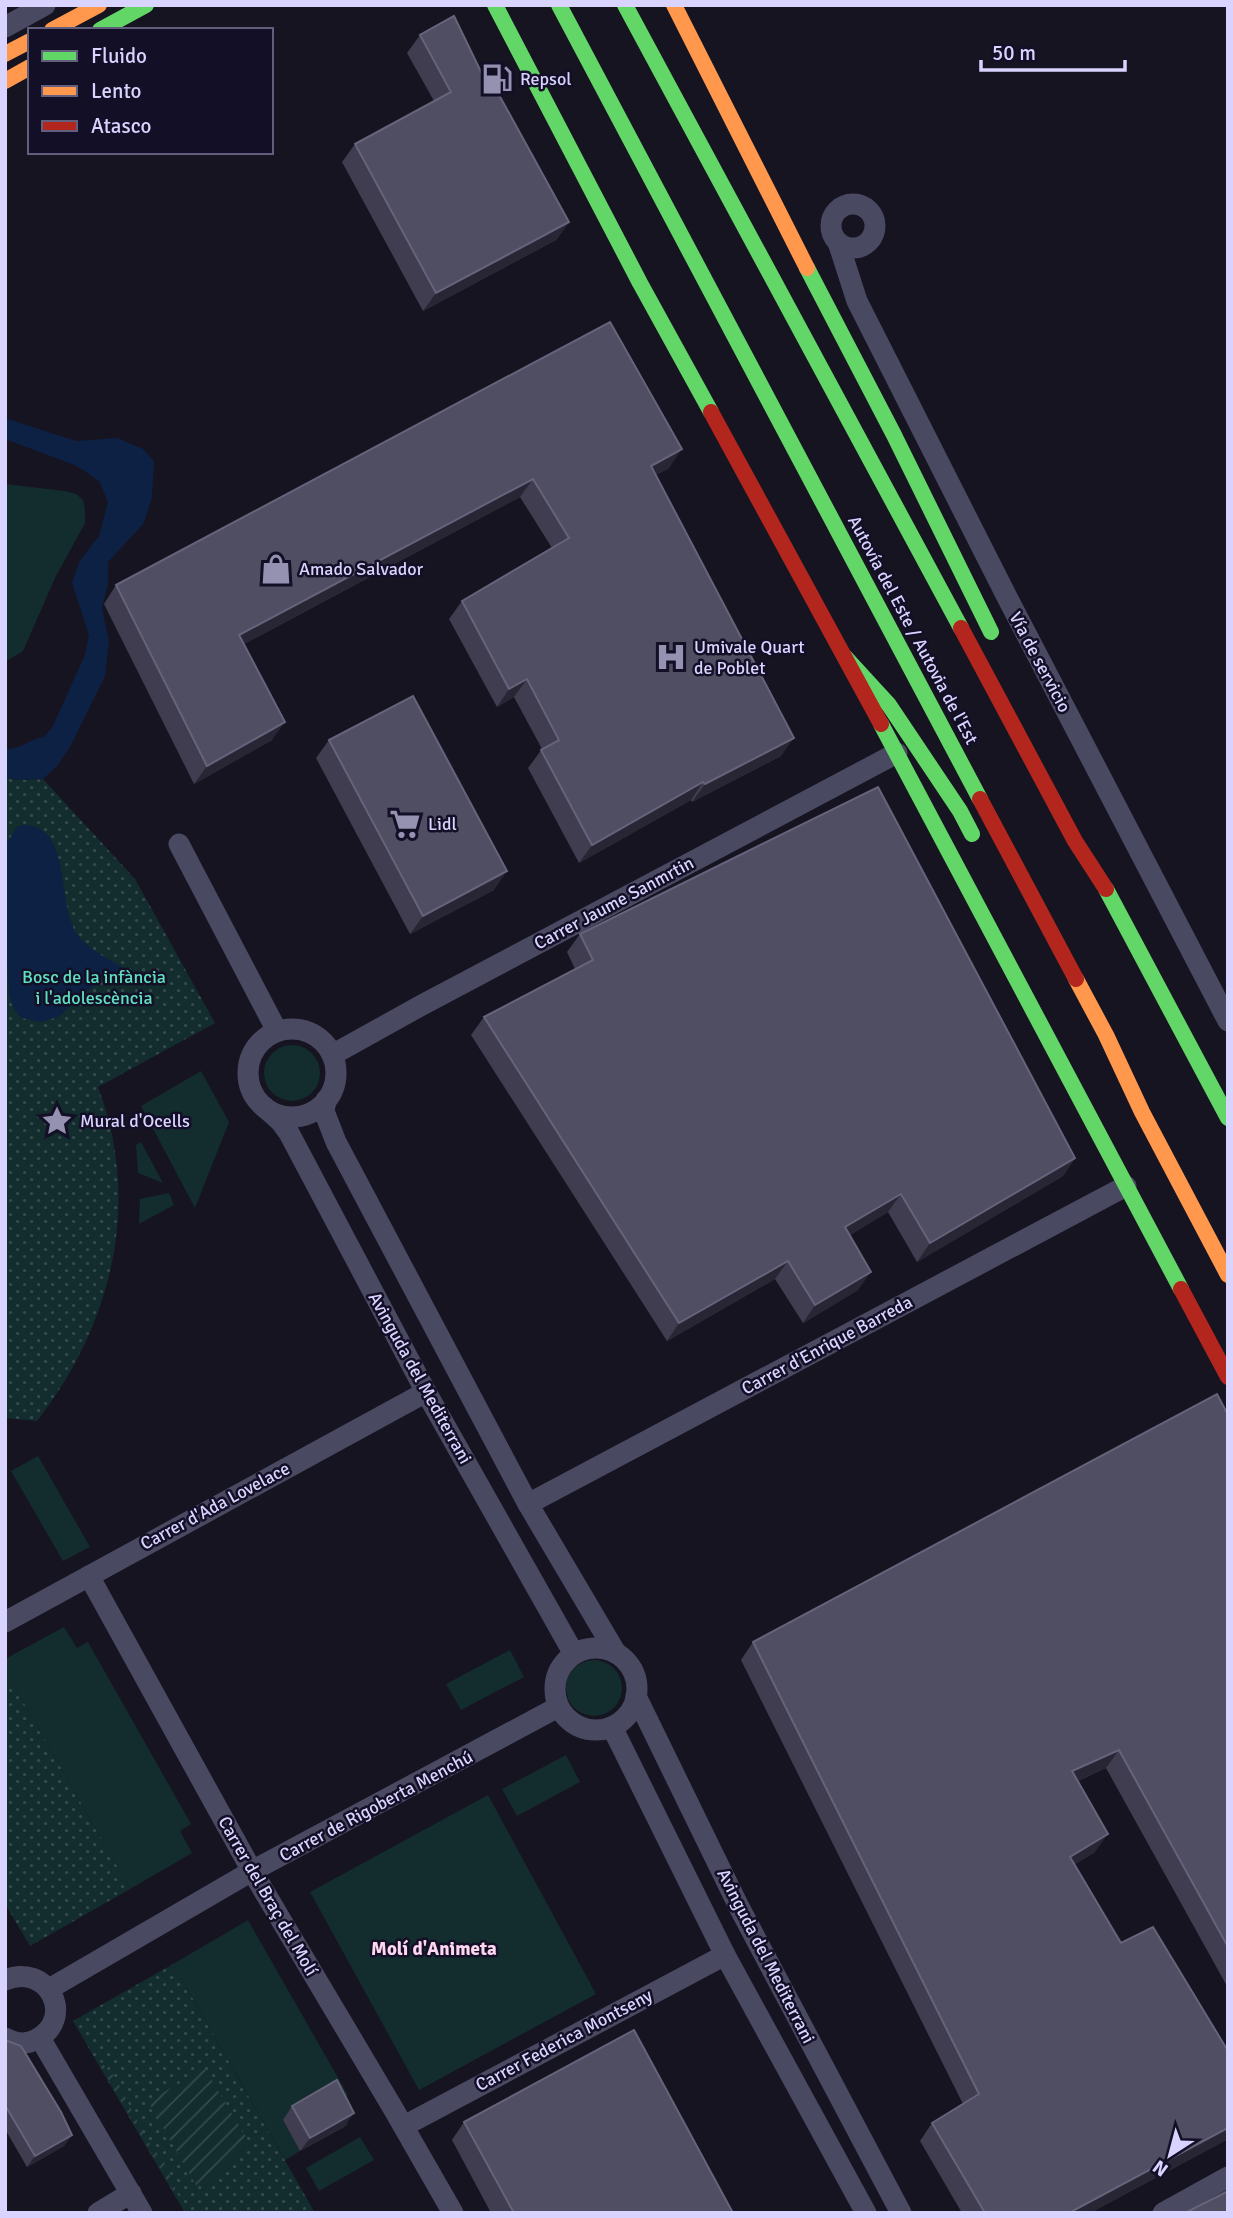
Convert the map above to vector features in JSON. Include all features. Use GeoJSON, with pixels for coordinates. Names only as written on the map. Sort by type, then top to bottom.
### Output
{"type":"FeatureCollection","features":[{"type":"Feature","properties":{"kind":"main road"},"geometry":{"type":"LineString","coordinates":[[56,28],[99,5]]}},
{"type":"Feature","properties":{"kind":"main road"},"geometry":{"type":"LineString","coordinates":[[104,28],[146,5]]}},
{"type":"Feature","properties":{"kind":"main road"},"geometry":{"type":"LineString","coordinates":[[495,5],[640,283],[897,753],[1228,1377]]}},
{"type":"Feature","properties":{"kind":"main road","name":"Autovía del Este / Autovia de l'Est"},"geometry":{"type":"LineString","coordinates":[[559,5],[1106,1035],[1142,1112],[1228,1275]]}},
{"type":"Feature","properties":{"kind":"main road"},"geometry":{"type":"LineString","coordinates":[[625,5],[1075,841],[1099,876],[1228,1118]]}},
{"type":"Feature","properties":{"kind":"main road"},"geometry":{"type":"LineString","coordinates":[[674,5],[894,435],[1000,652]]}},
{"type":"Feature","properties":{"kind":"main road"},"geometry":{"type":"LineString","coordinates":[[5,54],[28,42]]}},
{"type":"Feature","properties":{"kind":"main road"},"geometry":{"type":"LineString","coordinates":[[5,81],[28,68]]}},
{"type":"Feature","properties":{"kind":"main road"},"geometry":{"type":"LineString","coordinates":[[845,657],[889,705],[960,811],[979,846]]}},
{"type":"Feature","properties":{"kind":"main road"},"geometry":{"type":"LineString","coordinates":[[1094,844],[1099,876]]}},
{"type":"Feature","properties":{"kind":"main road"},"geometry":{"type":"LineString","coordinates":[[1106,1069],[1142,1112]]}},
{"type":"Feature","properties":{"kind":"street"},"geometry":{"type":"LineString","coordinates":[[5,27],[45,5]]}},
{"type":"Feature","properties":{"kind":"street"},"geometry":{"type":"LineString","coordinates":[[854,203],[868,209],[876,222],[873,238],[860,247],[848,248],[838,242],[831,231],[832,219],[839,208],[854,203]]}},
{"type":"Feature","properties":{"kind":"street","name":"Vía de servicio"},"geometry":{"type":"LineString","coordinates":[[838,242],[857,301],[1008,599],[1228,1021]]}},
{"type":"Feature","properties":{"kind":"street"},"geometry":{"type":"LineString","coordinates":[[857,301],[860,247]]}},
{"type":"Feature","properties":{"kind":"street","name":"Carrer Jaume Sanmrtin"},"geometry":{"type":"LineString","coordinates":[[332,1055],[897,753]]}},
{"type":"Feature","properties":{"kind":"street"},"geometry":{"type":"LineString","coordinates":[[179,844],[277,1031]]}},
{"type":"Feature","properties":{"kind":"street"},"geometry":{"type":"LineString","coordinates":[[303,1030],[315,1035],[332,1055],[336,1079],[326,1100],[316,1110],[303,1115],[274,1113],[254,1095],[249,1083],[250,1057],[266,1037],[277,1031],[303,1030]]}},
{"type":"Feature","properties":{"kind":"street","name":"Avinguda del Mediterrani"},"geometry":{"type":"LineString","coordinates":[[326,1100],[324,1111],[336,1142],[528,1504],[616,1653]]}},
{"type":"Feature","properties":{"kind":"street","name":"Avinguda del Mediterrani"},"geometry":{"type":"LineString","coordinates":[[262,1105],[289,1133],[426,1392],[574,1654]]}},
{"type":"Feature","properties":{"kind":"street","name":"Carrer d'Enrique Barreda"},"geometry":{"type":"LineString","coordinates":[[528,1504],[1126,1185]]}},
{"type":"Feature","properties":{"kind":"street","name":"Carrer d'Ada Lovelace"},"geometry":{"type":"LineString","coordinates":[[5,1622],[426,1392]]}},
{"type":"Feature","properties":{"kind":"street","name":"Carrer del Braç del Molí"},"geometry":{"type":"LineString","coordinates":[[89,1576],[252,1871],[453,2213]]}},
{"type":"Feature","properties":{"kind":"street"},"geometry":{"type":"LineString","coordinates":[[595,1648],[616,1653],[626,1661],[633,1672],[636,1696],[631,1712],[619,1723],[600,1731],[575,1726],[558,1707],[554,1688],[560,1668],[574,1654],[585,1649],[595,1648]]}},
{"type":"Feature","properties":{"kind":"street","name":"Avinguda del Mediterrani"},"geometry":{"type":"LineString","coordinates":[[636,1696],[739,1907],[901,2213]]}},
{"type":"Feature","properties":{"kind":"street","name":"Carrer de Rigoberta Menchú"},"geometry":{"type":"LineString","coordinates":[[49,1989],[252,1871],[558,1707]]}},
{"type":"Feature","properties":{"kind":"street","name":"Avinguda del Mediterrani"},"geometry":{"type":"LineString","coordinates":[[612,1727],[725,1955],[858,2210]]}},
{"type":"Feature","properties":{"kind":"street","name":"Carrer Federica Montseny"},"geometry":{"type":"LineString","coordinates":[[404,2126],[725,1955]]}},
{"type":"Feature","properties":{"kind":"street"},"geometry":{"type":"LineString","coordinates":[[5,2038],[20,2043],[40,2038],[52,2024],[56,2007],[49,1989],[43,1983],[25,1975],[6,1978]]}},
{"type":"Feature","properties":{"kind":"street"},"geometry":{"type":"LineString","coordinates":[[40,2038],[142,2213]]}},
{"type":"Feature","properties":{"kind":"street"},"geometry":{"type":"LineString","coordinates":[[1163,2213],[1228,2177]]}},
{"type":"Feature","properties":{"kind":"street"},"geometry":{"type":"LineString","coordinates":[[98,2213],[131,2193]]}},
{"type":"Feature","properties":{"kind":"green space"},"geometry":{"type":"Polygon","coordinates":[[[5,484],[76,494],[83,500],[85,523],[55,578],[23,651],[5,662],[5,484]]]}},
{"type":"Feature","properties":{"kind":"green space","name":"Bosc de la infància i l'adolescència"},"geometry":{"type":"Polygon","coordinates":[[[5,777],[17,780],[43,779],[135,879],[215,1023],[98,1087],[111,1131],[118,1175],[118,1218],[112,1262],[101,1304],[84,1345],[63,1384],[37,1421],[5,1418],[5,777]]]}},
{"type":"Feature","properties":{"kind":"green space"},"geometry":{"type":"Polygon","coordinates":[[[292,1045],[303,1047],[312,1053],[318,1062],[318,1084],[312,1093],[303,1099],[292,1101],[281,1099],[272,1093],[266,1084],[264,1073],[266,1062],[272,1053],[281,1047],[292,1045]]]}},
{"type":"Feature","properties":{"kind":"green space"},"geometry":{"type":"Polygon","coordinates":[[[201,1071],[229,1122],[195,1208],[141,1106],[201,1071]]]}},
{"type":"Feature","properties":{"kind":"green space"},"geometry":{"type":"Polygon","coordinates":[[[141,1142],[163,1183],[138,1173],[136,1145],[141,1142]]]}},
{"type":"Feature","properties":{"kind":"green space"},"geometry":{"type":"Polygon","coordinates":[[[169,1193],[174,1205],[139,1224],[140,1199],[169,1193]]]}},
{"type":"Feature","properties":{"kind":"green space"},"geometry":{"type":"Polygon","coordinates":[[[38,1456],[90,1547],[63,1561],[11,1471],[38,1456]]]}},
{"type":"Feature","properties":{"kind":"green space"},"geometry":{"type":"Polygon","coordinates":[[[64,1627],[77,1648],[88,1642],[191,1824],[180,1831],[192,1853],[130,1889],[5,1670],[5,1659],[64,1627]]]}},
{"type":"Feature","properties":{"kind":"green space"},"geometry":{"type":"Polygon","coordinates":[[[510,1650],[524,1677],[461,1710],[446,1684],[510,1650]]]}},
{"type":"Feature","properties":{"kind":"green space"},"geometry":{"type":"Polygon","coordinates":[[[594,1660],[605,1662],[614,1668],[620,1677],[620,1699],[614,1708],[605,1714],[594,1716],[583,1714],[574,1708],[568,1699],[566,1688],[568,1677],[574,1668],[583,1662],[594,1660]]]}},
{"type":"Feature","properties":{"kind":"green space"},"geometry":{"type":"Polygon","coordinates":[[[5,1670],[130,1889],[30,1946],[5,1904],[5,1670]]]}},
{"type":"Feature","properties":{"kind":"green space"},"geometry":{"type":"Polygon","coordinates":[[[566,1755],[580,1782],[517,1816],[502,1789],[566,1755]]]}},
{"type":"Feature","properties":{"kind":"green space"},"geometry":{"type":"Polygon","coordinates":[[[488,1795],[596,1994],[419,2090],[310,1892],[488,1795]]]}},
{"type":"Feature","properties":{"kind":"green space"},"geometry":{"type":"Polygon","coordinates":[[[248,1920],[348,2095],[337,2103],[348,2125],[344,2127],[283,2120],[300,2151],[285,2160],[173,1964],[248,1920]]]}},
{"type":"Feature","properties":{"kind":"green space"},"geometry":{"type":"Polygon","coordinates":[[[173,1964],[315,2213],[185,2213],[73,2021],[173,1964]]]}},
{"type":"Feature","properties":{"kind":"green space"},"geometry":{"type":"Polygon","coordinates":[[[101,2062],[115,2077],[147,2140],[164,2162],[179,2197],[177,2198],[99,2064],[101,2062]]]}},
{"type":"Feature","properties":{"kind":"green space"},"geometry":{"type":"Polygon","coordinates":[[[205,2069],[250,2144],[219,2176],[197,2187],[148,2101],[205,2069]]]}},
{"type":"Feature","properties":{"kind":"green space"},"geometry":{"type":"Polygon","coordinates":[[[360,2137],[374,2160],[319,2191],[306,2168],[360,2137]]]}},
{"type":"Feature","properties":{"kind":"water"},"geometry":{"type":"Polygon","coordinates":[[[5,418],[76,441],[117,438],[143,449],[154,461],[152,497],[144,523],[108,562],[108,584],[102,608],[109,641],[105,676],[71,745],[58,765],[43,779],[17,780],[5,777],[5,749],[44,737],[52,728],[85,655],[89,635],[72,583],[79,562],[99,536],[108,502],[99,481],[77,466],[5,439],[5,418]]]}},
{"type":"Feature","properties":{"kind":"water"},"geometry":{"type":"Polygon","coordinates":[[[24,825],[40,829],[51,839],[61,871],[67,908],[72,925],[80,938],[95,951],[125,969],[119,979],[108,973],[58,1017],[41,1022],[22,1018],[12,1004],[9,992],[5,846],[17,827],[24,825]]]}},
{"type":"Feature","properties":{"kind":"building"},"geometry":{"type":"Polygon","coordinates":[[[454,16],[483,76],[487,73],[569,222],[436,293],[355,144],[451,92],[420,35],[454,16]]]}},
{"type":"Feature","properties":{"kind":"building"},"geometry":{"type":"Polygon","coordinates":[[[610,322],[682,449],[651,466],[794,738],[705,784],[703,782],[592,845],[541,750],[559,740],[527,679],[509,689],[462,601],[569,538],[533,479],[239,635],[285,722],[207,766],[116,585],[610,322]]]}},
{"type":"Feature","properties":{"kind":"building","name":"Lidl"},"geometry":{"type":"Polygon","coordinates":[[[413,696],[507,871],[423,916],[329,740],[413,696]]]}},
{"type":"Feature","properties":{"kind":"building"},"geometry":{"type":"Polygon","coordinates":[[[878,787],[1075,1158],[930,1243],[901,1194],[845,1227],[871,1272],[815,1305],[788,1261],[679,1323],[484,1017],[593,960],[580,934],[878,787]]]}},
{"type":"Feature","properties":{"kind":"building"},"geometry":{"type":"Polygon","coordinates":[[[1217,1394],[1228,1415],[1228,1947],[1119,1750],[1072,1771],[1108,1834],[1070,1857],[1121,1943],[1153,1927],[1228,2051],[1228,2128],[1069,2213],[985,2213],[932,2123],[979,2094],[753,1642],[1217,1394]]]}},
{"type":"Feature","properties":{"kind":"building"},"geometry":{"type":"Polygon","coordinates":[[[634,2030],[733,2213],[514,2213],[464,2122],[634,2030]]]}},
{"type":"Feature","properties":{"kind":"building"},"geometry":{"type":"Polygon","coordinates":[[[5,2040],[21,2046],[72,2135],[35,2156],[5,2105],[5,2040]]]}},
{"type":"Feature","properties":{"kind":"building"},"geometry":{"type":"Polygon","coordinates":[[[337,2080],[354,2113],[310,2138],[292,2106],[337,2080]]]}},
{"type":"Feature","properties":{"kind":"building"},"geometry":{"type":"Polygon","coordinates":[[[1228,2191],[1228,2213],[1185,2213],[1228,2191]]]}},
{"type":"Feature","properties":{"kind":"traffic: fast"},"geometry":{"type":"LineString","coordinates":[[104,28],[146,5]]}},
{"type":"Feature","properties":{"kind":"traffic: fast"},"geometry":{"type":"LineString","coordinates":[[495,5],[640,283],[711,412]]}},
{"type":"Feature","properties":{"kind":"traffic: fast"},"geometry":{"type":"LineString","coordinates":[[559,5],[980,799]]}},
{"type":"Feature","properties":{"kind":"traffic: fast"},"geometry":{"type":"LineString","coordinates":[[625,5],[961,628]]}},
{"type":"Feature","properties":{"kind":"traffic: fast"},"geometry":{"type":"LineString","coordinates":[[807,268],[894,435],[991,632]]}},
{"type":"Feature","properties":{"kind":"traffic: fast"},"geometry":{"type":"LineString","coordinates":[[845,657],[889,705],[960,811],[972,834]]}},
{"type":"Feature","properties":{"kind":"traffic: fast"},"geometry":{"type":"LineString","coordinates":[[881,724],[1181,1289]]}},
{"type":"Feature","properties":{"kind":"traffic: fast"},"geometry":{"type":"LineString","coordinates":[[1106,889],[1228,1118]]}},
{"type":"Feature","properties":{"kind":"traffic: slow"},"geometry":{"type":"LineString","coordinates":[[56,28],[99,5]]}},
{"type":"Feature","properties":{"kind":"traffic: slow"},"geometry":{"type":"LineString","coordinates":[[674,5],[807,268]]}},
{"type":"Feature","properties":{"kind":"traffic: slow"},"geometry":{"type":"LineString","coordinates":[[5,54],[28,42]]}},
{"type":"Feature","properties":{"kind":"traffic: slow"},"geometry":{"type":"LineString","coordinates":[[5,81],[28,68]]}},
{"type":"Feature","properties":{"kind":"traffic: slow"},"geometry":{"type":"LineString","coordinates":[[1076,979],[1228,1275]]}},
{"type":"Feature","properties":{"kind":"traffic: jam"},"geometry":{"type":"LineString","coordinates":[[711,412],[881,724]]}},
{"type":"Feature","properties":{"kind":"traffic: jam"},"geometry":{"type":"LineString","coordinates":[[961,628],[1075,841],[1106,889]]}},
{"type":"Feature","properties":{"kind":"traffic: jam"},"geometry":{"type":"LineString","coordinates":[[980,799],[1076,979]]}},
{"type":"Feature","properties":{"kind":"traffic: jam"},"geometry":{"type":"LineString","coordinates":[[1181,1289],[1228,1377]]}},
{"type":"Feature","properties":{"kind":"place","name":"Repsol"},"geometry":{"type":"Point","coordinates":[497,79]}},
{"type":"Feature","properties":{"kind":"place","name":"Amado Salvador"},"geometry":{"type":"Point","coordinates":[276,569]}},
{"type":"Feature","properties":{"kind":"place","name":"Umivale Quart de Poblet"},"geometry":{"type":"Point","coordinates":[671,657]}},
{"type":"Feature","properties":{"kind":"place","name":"Lidl"},"geometry":{"type":"Point","coordinates":[405,824]}},
{"type":"Feature","properties":{"kind":"place","name":"Mural d'Ocells"},"geometry":{"type":"Point","coordinates":[57,1121]}},
{"type":"Feature","properties":{"kind":"district","name":"Molí d'Animeta"},"geometry":{"type":"Point","coordinates":[434,1948]}}]}
